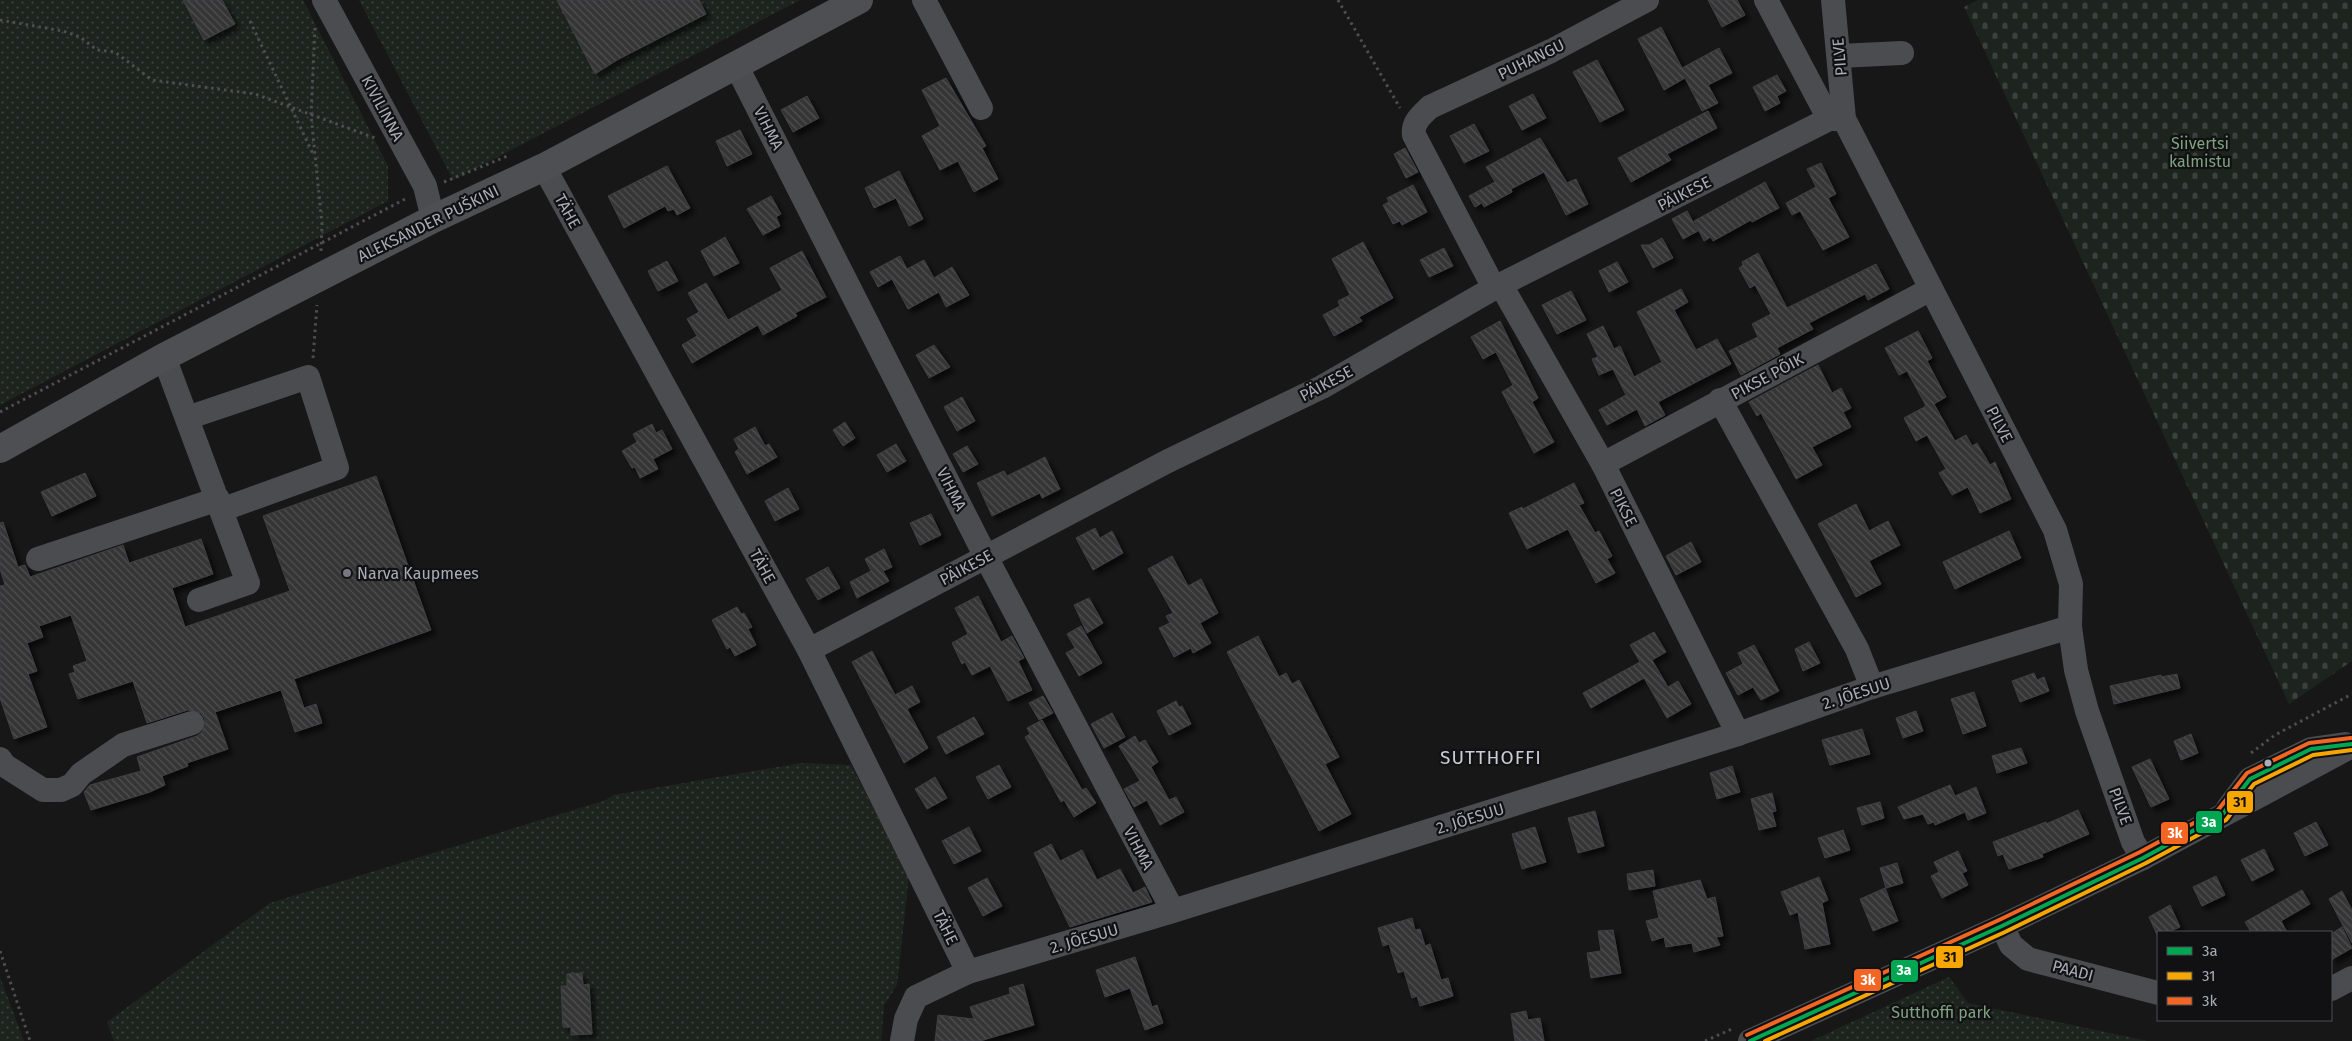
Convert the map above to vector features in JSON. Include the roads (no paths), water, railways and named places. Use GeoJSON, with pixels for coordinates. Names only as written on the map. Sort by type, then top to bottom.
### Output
{"type":"FeatureCollection","features":[{"type":"Feature","properties":{"kind":"main road","name":"ALEKSANDER PUŠKINI"},"geometry":{"type":"LineString","coordinates":[[0,449],[164,357],[433,219],[544,167],[858,0]]}},
{"type":"Feature","properties":{"kind":"street","name":"KIVILINNA"},"geometry":{"type":"LineString","coordinates":[[324,0],[425,186],[433,219]]}},
{"type":"Feature","properties":{"kind":"street"},"geometry":{"type":"LineString","coordinates":[[924,0],[981,108]]}},
{"type":"Feature","properties":{"kind":"street","name":"PUHANGU"},"geometry":{"type":"LineString","coordinates":[[1416,120],[1430,107],[1551,51],[1647,0]]}},
{"type":"Feature","properties":{"kind":"street"},"geometry":{"type":"LineString","coordinates":[[1766,0],[1836,119]]}},
{"type":"Feature","properties":{"kind":"street","name":"PILVE"},"geometry":{"type":"LineString","coordinates":[[1833,0],[1839,56],[1836,119],[1931,289],[2055,530],[2071,584],[2070,627],[2076,670],[2087,711],[2134,842],[2143,858]]}},
{"type":"Feature","properties":{"kind":"street"},"geometry":{"type":"LineString","coordinates":[[1839,56],[1902,53]]}},
{"type":"Feature","properties":{"kind":"street","name":"VIHMA"},"geometry":{"type":"LineString","coordinates":[[736,65],[986,557],[1172,912]]}},
{"type":"Feature","properties":{"kind":"street","name":"PÄIKESE"},"geometry":{"type":"LineString","coordinates":[[809,650],[1168,461],[1322,387],[1498,286],[1836,119]]}},
{"type":"Feature","properties":{"kind":"street","name":"PIKSE"},"geometry":{"type":"LineString","coordinates":[[1416,120],[1413,128],[1414,135],[1498,286],[1603,464],[1738,734]]}},
{"type":"Feature","properties":{"kind":"street","name":"TÄHE"},"geometry":{"type":"LineString","coordinates":[[544,167],[809,650],[968,972]]}},
{"type":"Feature","properties":{"kind":"street","name":"PIKSE PÕIK"},"geometry":{"type":"LineString","coordinates":[[1603,464],[1931,289]]}},
{"type":"Feature","properties":{"kind":"street"},"geometry":{"type":"LineString","coordinates":[[164,357],[248,583],[199,600]]}},
{"type":"Feature","properties":{"kind":"street"},"geometry":{"type":"LineString","coordinates":[[38,559],[337,468],[308,377],[187,418]]}},
{"type":"Feature","properties":{"kind":"street"},"geometry":{"type":"LineString","coordinates":[[1720,400],[1857,649],[1872,687]]}},
{"type":"Feature","properties":{"kind":"street","name":"2. JÕESUU"},"geometry":{"type":"LineString","coordinates":[[902,1041],[906,1019],[916,997],[968,972],[1172,912],[1738,734],[1872,687],[2070,627]]}},
{"type":"Feature","properties":{"kind":"street"},"geometry":{"type":"LineString","coordinates":[[0,759],[4,765],[43,790],[61,790],[72,785],[81,774],[123,745],[192,724]]}},
{"type":"Feature","properties":{"kind":"street"},"geometry":{"type":"LineString","coordinates":[[1744,1033],[2002,926],[2143,858],[2352,745]]}},
{"type":"Feature","properties":{"kind":"street","name":"PAADI"},"geometry":{"type":"LineString","coordinates":[[2002,926],[2011,945],[2028,959],[2157,993]]}},
{"type":"Feature","properties":{"kind":"street"},"geometry":{"type":"LineString","coordinates":[[2332,988],[2352,978]]}},
{"type":"Feature","properties":{"kind":"place","name":"Narva Kaupmees"},"geometry":{"type":"Point","coordinates":[347,573]}},
{"type":"Feature","properties":{"kind":"district","name":"SUTTHOFFI"},"geometry":{"type":"Point","coordinates":[1491,757]}},
{"type":"Feature","properties":{"kind":"park label","name":"Siivertsi kalmistu"},"geometry":{"type":"Point","coordinates":[2200,152]}},
{"type":"Feature","properties":{"kind":"park label","name":"Sutthoffi park"},"geometry":{"type":"Point","coordinates":[1941,1012]}}]}
